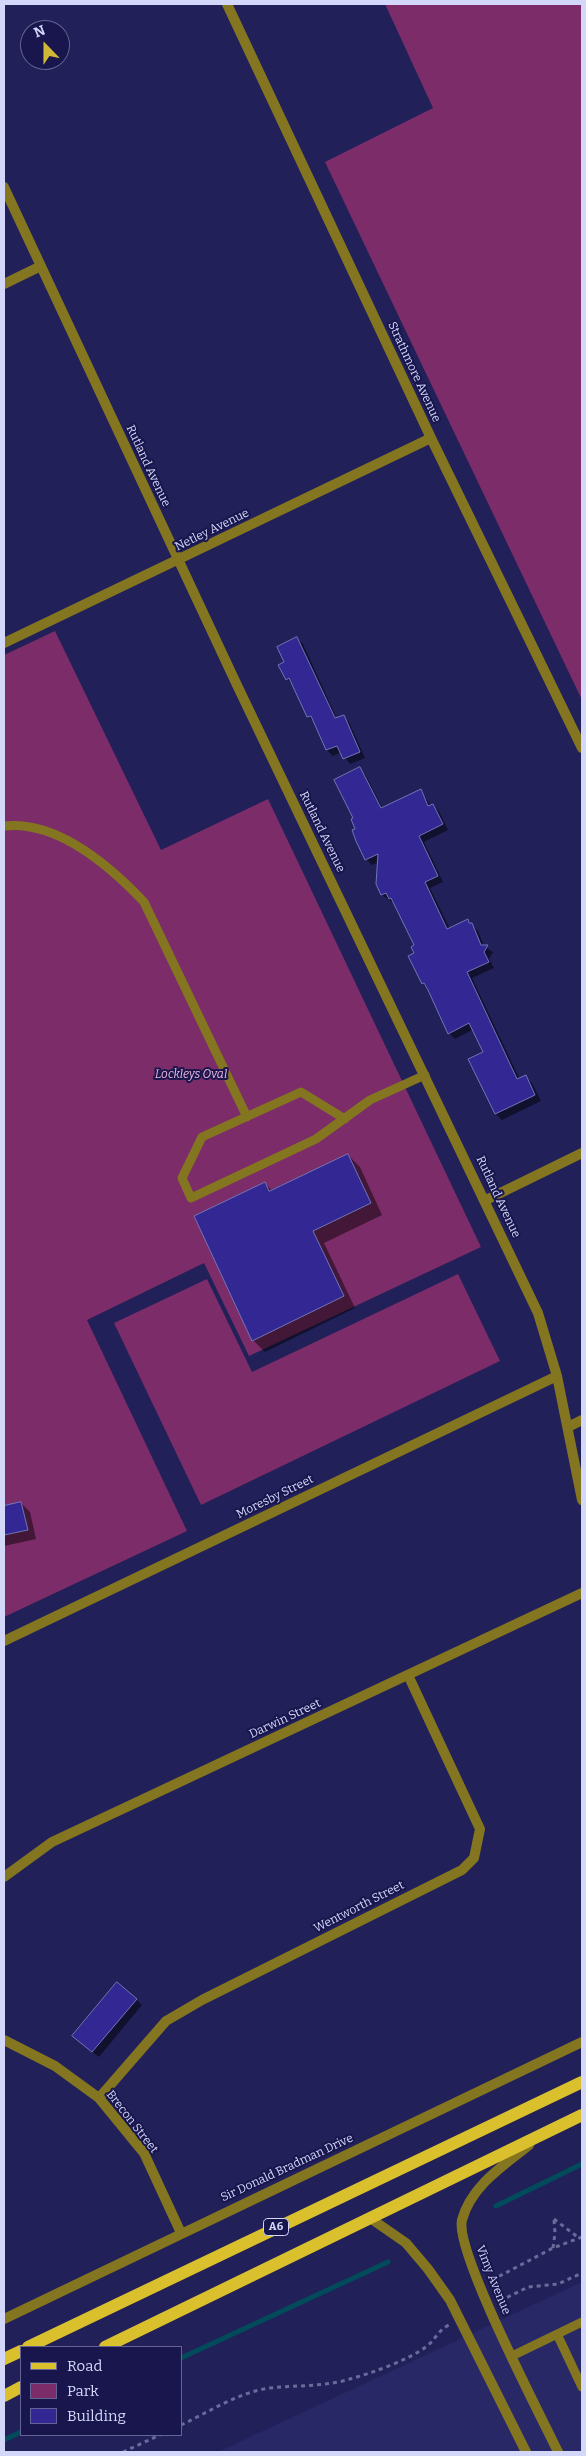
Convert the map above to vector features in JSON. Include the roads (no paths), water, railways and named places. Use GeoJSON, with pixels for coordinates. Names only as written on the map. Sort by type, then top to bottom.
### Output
{"type":"FeatureCollection","features":[{"type":"Feature","properties":{"kind":"main road","name":"A6"},"geometry":{"type":"LineString","coordinates":[[30,2346],[582,2082]]}},
{"type":"Feature","properties":{"kind":"main road"},"geometry":{"type":"LineString","coordinates":[[107,2346],[582,2115]]}},
{"type":"Feature","properties":{"kind":"main road"},"geometry":{"type":"LineString","coordinates":[[4,2359],[20,2351]]}},
{"type":"Feature","properties":{"kind":"main road"},"geometry":{"type":"LineString","coordinates":[[4,2396],[20,2388]]}},
{"type":"Feature","properties":{"kind":"street","name":"Strathmore Avenue"},"geometry":{"type":"LineString","coordinates":[[227,4],[431,438],[582,748]]}},
{"type":"Feature","properties":{"kind":"street","name":"Rutland Avenue"},"geometry":{"type":"LineString","coordinates":[[4,187],[178,560],[486,1200],[538,1313],[556,1376],[582,1500]]}},
{"type":"Feature","properties":{"kind":"street"},"geometry":{"type":"LineString","coordinates":[[4,284],[41,266]]}},
{"type":"Feature","properties":{"kind":"street","name":"Netley Avenue"},"geometry":{"type":"LineString","coordinates":[[4,643],[431,438]]}},
{"type":"Feature","properties":{"kind":"street"},"geometry":{"type":"LineString","coordinates":[[486,1200],[582,1153]]}},
{"type":"Feature","properties":{"kind":"street","name":"Moresby Street"},"geometry":{"type":"LineString","coordinates":[[4,1641],[556,1376]]}},
{"type":"Feature","properties":{"kind":"street"},"geometry":{"type":"LineString","coordinates":[[568,1427],[582,1420]]}},
{"type":"Feature","properties":{"kind":"street","name":"Darwin Street"},"geometry":{"type":"LineString","coordinates":[[4,1877],[52,1842],[582,1593]]}},
{"type":"Feature","properties":{"kind":"street","name":"Wentworth Street"},"geometry":{"type":"LineString","coordinates":[[99,2098],[166,2021],[202,2000],[462,1870],[474,1858],[480,1829],[408,1675]]}},
{"type":"Feature","properties":{"kind":"street","name":"Brecon Street"},"geometry":{"type":"LineString","coordinates":[[4,2040],[55,2066],[99,2098],[144,2153],[181,2233]]}},
{"type":"Feature","properties":{"kind":"street","name":"Sir Donald Bradman Drive"},"geometry":{"type":"LineString","coordinates":[[4,2319],[582,2042]]}},
{"type":"Feature","properties":{"kind":"street","name":"Vimy Avenue"},"geometry":{"type":"LineString","coordinates":[[540,2136],[480,2187],[469,2202],[462,2222],[463,2237],[480,2286],[558,2452]]}},
{"type":"Feature","properties":{"kind":"street"},"geometry":{"type":"LineString","coordinates":[[370,2218],[406,2243],[434,2276],[460,2318],[526,2452]]}},
{"type":"Feature","properties":{"kind":"lane"},"geometry":{"type":"LineString","coordinates":[[4,826],[19,824],[47,832],[74,845],[123,879],[144,902],[247,1117]]}},
{"type":"Feature","properties":{"kind":"lane"},"geometry":{"type":"LineString","coordinates":[[345,1119],[301,1092],[202,1137],[182,1178],[191,1198],[316,1139],[345,1119],[370,1100],[425,1075]]}},
{"type":"Feature","properties":{"kind":"lane"},"geometry":{"type":"LineString","coordinates":[[512,2356],[582,2322]]}},
{"type":"Feature","properties":{"kind":"lane"},"geometry":{"type":"LineString","coordinates":[[557,2334],[582,2387]]}},
{"type":"Feature","properties":{"kind":"waterway"},"geometry":{"type":"LineString","coordinates":[[496,2206],[582,2164]]}},
{"type":"Feature","properties":{"kind":"waterway"},"geometry":{"type":"LineString","coordinates":[[182,2358],[388,2262]]}},
{"type":"Feature","properties":{"kind":"waterway"},"geometry":{"type":"LineString","coordinates":[[4,2440],[20,2432]]}},
{"type":"Feature","properties":{"kind":"park label","name":"Lockleys Oval"},"geometry":{"type":"Point","coordinates":[191,1075]}}]}
